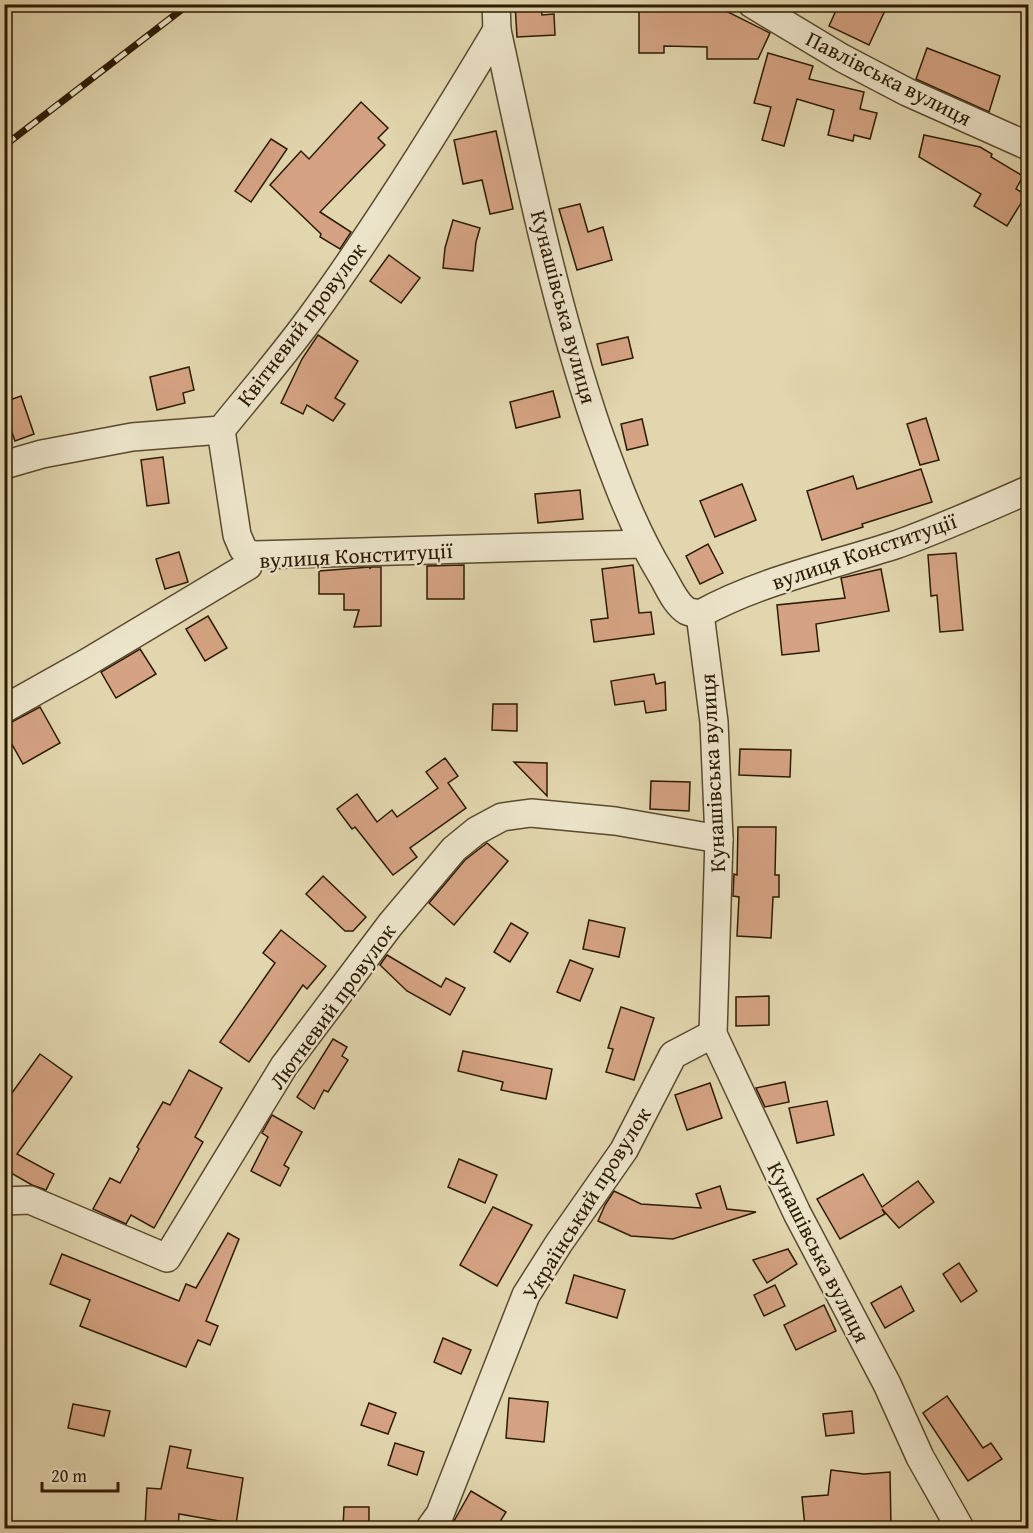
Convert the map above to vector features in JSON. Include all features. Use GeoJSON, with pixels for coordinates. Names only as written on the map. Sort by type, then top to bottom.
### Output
{"type":"FeatureCollection","features":[{"type":"Feature","properties":{"kind":"street","name":"Павлівська вулиця"},"geometry":{"type":"LineString","coordinates":[[752,4],[842,58],[907,92],[1029,146]]}},
{"type":"Feature","properties":{"kind":"street","name":"Квітневий провулок"},"geometry":{"type":"LineString","coordinates":[[221,430],[308,320],[378,220],[445,117],[496,17]]}},
{"type":"Feature","properties":{"kind":"street","name":"Кунашівська вулиця"},"geometry":{"type":"LineString","coordinates":[[496,17],[562,318],[577,369],[600,436],[643,544],[677,601],[687,611],[700,614],[714,722],[719,839],[713,1034],[797,1213],[886,1384],[920,1457],[960,1528]]}},
{"type":"Feature","properties":{"kind":"street"},"geometry":{"type":"LineString","coordinates":[[4,465],[42,454],[132,437],[221,430],[237,535],[243,549],[251,555]]}},
{"type":"Feature","properties":{"kind":"street","name":"вулиця Конституції"},"geometry":{"type":"LineString","coordinates":[[700,614],[728,599],[761,586],[897,544],[1029,490]]}},
{"type":"Feature","properties":{"kind":"street","name":"вулиця Конституції"},"geometry":{"type":"LineString","coordinates":[[4,709],[248,566],[251,555],[643,544]]}},
{"type":"Feature","properties":{"kind":"street","name":"Лютневий провулок"},"geometry":{"type":"LineString","coordinates":[[4,1201],[30,1200],[166,1258],[284,1066],[390,925],[454,849],[476,831],[502,817],[531,813],[615,821],[719,839]]}},
{"type":"Feature","properties":{"kind":"street","name":"Український провулок"},"geometry":{"type":"LineString","coordinates":[[430,1528],[440,1514],[526,1294],[624,1150],[673,1055],[713,1034]]}},
{"type":"Feature","properties":{"kind":"building"},"geometry":{"type":"Polygon","coordinates":[[[515,4],[541,4],[542,15],[554,14],[555,35],[517,37],[515,4]]]}},
{"type":"Feature","properties":{"kind":"building"},"geometry":{"type":"Polygon","coordinates":[[[639,4],[663,4],[663,10],[726,11],[770,33],[758,59],[707,59],[707,47],[664,46],[664,53],[639,53],[639,4]]]}},
{"type":"Feature","properties":{"kind":"building"},"geometry":{"type":"Polygon","coordinates":[[[839,4],[888,4],[869,45],[829,26],[839,4]]]}},
{"type":"Feature","properties":{"kind":"building"},"geometry":{"type":"Polygon","coordinates":[[[927,48],[1000,76],[989,112],[916,79],[927,48]]]}},
{"type":"Feature","properties":{"kind":"building"},"geometry":{"type":"Polygon","coordinates":[[[768,53],[813,66],[809,79],[864,92],[860,109],[877,113],[870,139],[854,135],[853,141],[828,135],[834,110],[797,99],[784,146],[762,140],[771,107],[754,103],[768,53]]]}},
{"type":"Feature","properties":{"kind":"building"},"geometry":{"type":"Polygon","coordinates":[[[361,102],[388,128],[378,138],[385,145],[320,212],[351,232],[340,249],[320,237],[321,234],[270,185],[301,151],[309,159],[361,102]]]}},
{"type":"Feature","properties":{"kind":"building"},"geometry":{"type":"Polygon","coordinates":[[[496,131],[513,209],[490,214],[482,180],[463,184],[454,140],[496,131]]]}},
{"type":"Feature","properties":{"kind":"building"},"geometry":{"type":"Polygon","coordinates":[[[924,135],[980,147],[992,154],[991,157],[1023,176],[1016,189],[1026,195],[1007,226],[974,206],[981,194],[919,157],[924,135]]]}},
{"type":"Feature","properties":{"kind":"building"},"geometry":{"type":"Polygon","coordinates":[[[271,139],[287,149],[251,202],[235,191],[271,139]]]}},
{"type":"Feature","properties":{"kind":"building"},"geometry":{"type":"Polygon","coordinates":[[[580,204],[588,232],[603,227],[612,260],[577,270],[559,209],[580,204]]]}},
{"type":"Feature","properties":{"kind":"building"},"geometry":{"type":"Polygon","coordinates":[[[453,220],[480,228],[473,271],[443,268],[445,248],[453,220]]]}},
{"type":"Feature","properties":{"kind":"building"},"geometry":{"type":"Polygon","coordinates":[[[389,255],[420,278],[401,303],[370,281],[389,255]]]}},
{"type":"Feature","properties":{"kind":"building"},"geometry":{"type":"Polygon","coordinates":[[[318,335],[358,361],[335,398],[345,404],[333,421],[307,405],[303,414],[281,403],[302,359],[318,335]]]}},
{"type":"Feature","properties":{"kind":"building"},"geometry":{"type":"Polygon","coordinates":[[[628,337],[633,358],[602,365],[597,344],[628,337]]]}},
{"type":"Feature","properties":{"kind":"building"},"geometry":{"type":"Polygon","coordinates":[[[189,367],[194,390],[183,393],[185,403],[157,410],[150,377],[189,367]]]}},
{"type":"Feature","properties":{"kind":"building"},"geometry":{"type":"Polygon","coordinates":[[[553,391],[560,417],[516,428],[510,402],[553,391]]]}},
{"type":"Feature","properties":{"kind":"building"},"geometry":{"type":"Polygon","coordinates":[[[21,396],[34,434],[15,441],[4,410],[4,402],[21,396]]]}},
{"type":"Feature","properties":{"kind":"building"},"geometry":{"type":"Polygon","coordinates":[[[926,418],[939,460],[920,465],[907,424],[926,418]]]}},
{"type":"Feature","properties":{"kind":"building"},"geometry":{"type":"Polygon","coordinates":[[[642,419],[648,445],[627,450],[621,424],[642,419]]]}},
{"type":"Feature","properties":{"kind":"building"},"geometry":{"type":"Polygon","coordinates":[[[163,457],[169,503],[147,506],[141,460],[163,457]]]}},
{"type":"Feature","properties":{"kind":"building"},"geometry":{"type":"Polygon","coordinates":[[[921,469],[932,502],[862,524],[863,527],[822,540],[807,491],[853,476],[857,489],[921,469]]]}},
{"type":"Feature","properties":{"kind":"building"},"geometry":{"type":"Polygon","coordinates":[[[742,484],[756,520],[715,537],[700,501],[742,484]]]}},
{"type":"Feature","properties":{"kind":"building"},"geometry":{"type":"Polygon","coordinates":[[[580,490],[583,519],[538,523],[535,494],[580,490]]]}},
{"type":"Feature","properties":{"kind":"building"},"geometry":{"type":"Polygon","coordinates":[[[708,544],[723,573],[700,584],[686,556],[708,544]]]}},
{"type":"Feature","properties":{"kind":"building"},"geometry":{"type":"Polygon","coordinates":[[[179,552],[188,582],[165,589],[156,559],[179,552]]]}},
{"type":"Feature","properties":{"kind":"building"},"geometry":{"type":"Polygon","coordinates":[[[956,553],[963,630],[940,632],[937,595],[931,596],[928,555],[956,553]]]}},
{"type":"Feature","properties":{"kind":"building"},"geometry":{"type":"Polygon","coordinates":[[[464,565],[464,599],[427,599],[427,566],[464,565]]]}},
{"type":"Feature","properties":{"kind":"building"},"geometry":{"type":"Polygon","coordinates":[[[633,565],[639,613],[651,612],[654,634],[594,642],[591,620],[608,618],[602,569],[633,565]]]}},
{"type":"Feature","properties":{"kind":"building"},"geometry":{"type":"Polygon","coordinates":[[[370,567],[370,569],[381,567],[381,626],[354,627],[359,610],[344,610],[344,594],[319,594],[319,571],[370,567]]]}},
{"type":"Feature","properties":{"kind":"building"},"geometry":{"type":"Polygon","coordinates":[[[881,569],[889,611],[816,624],[819,651],[782,655],[777,605],[845,598],[841,578],[881,569]]]}},
{"type":"Feature","properties":{"kind":"building"},"geometry":{"type":"Polygon","coordinates":[[[208,616],[227,648],[205,661],[186,629],[208,616]]]}},
{"type":"Feature","properties":{"kind":"building"},"geometry":{"type":"Polygon","coordinates":[[[140,649],[156,674],[116,698],[101,672],[140,649]]]}},
{"type":"Feature","properties":{"kind":"building"},"geometry":{"type":"Polygon","coordinates":[[[654,674],[656,684],[665,682],[666,710],[646,713],[644,701],[615,705],[611,681],[654,674]]]}},
{"type":"Feature","properties":{"kind":"building"},"geometry":{"type":"Polygon","coordinates":[[[493,704],[517,704],[517,731],[492,730],[493,704]]]}},
{"type":"Feature","properties":{"kind":"building"},"geometry":{"type":"Polygon","coordinates":[[[40,707],[60,743],[23,764],[4,726],[40,707]]]}},
{"type":"Feature","properties":{"kind":"building"},"geometry":{"type":"Polygon","coordinates":[[[740,749],[791,750],[790,777],[739,775],[740,749]]]}},
{"type":"Feature","properties":{"kind":"building"},"geometry":{"type":"Polygon","coordinates":[[[445,758],[458,776],[448,783],[466,808],[410,848],[417,857],[393,875],[355,827],[352,829],[337,809],[357,794],[377,822],[392,810],[397,817],[438,788],[426,772],[445,758]]]}},
{"type":"Feature","properties":{"kind":"building"},"geometry":{"type":"Polygon","coordinates":[[[514,762],[547,763],[547,796],[514,762]]]}},
{"type":"Feature","properties":{"kind":"building"},"geometry":{"type":"Polygon","coordinates":[[[651,781],[690,782],[689,811],[650,809],[651,781]]]}},
{"type":"Feature","properties":{"kind":"building"},"geometry":{"type":"Polygon","coordinates":[[[738,827],[776,827],[775,875],[779,875],[779,897],[773,897],[771,938],[737,936],[739,897],[733,896],[734,874],[737,875],[738,827]]]}},
{"type":"Feature","properties":{"kind":"building"},"geometry":{"type":"Polygon","coordinates":[[[487,843],[508,861],[454,925],[429,903],[465,860],[487,843]]]}},
{"type":"Feature","properties":{"kind":"building"},"geometry":{"type":"Polygon","coordinates":[[[323,876],[366,917],[353,931],[345,931],[306,894],[323,876]]]}},
{"type":"Feature","properties":{"kind":"building"},"geometry":{"type":"Polygon","coordinates":[[[589,920],[625,928],[619,957],[583,949],[589,920]]]}},
{"type":"Feature","properties":{"kind":"building"},"geometry":{"type":"Polygon","coordinates":[[[511,923],[528,933],[510,962],[494,952],[511,923]]]}},
{"type":"Feature","properties":{"kind":"building"},"geometry":{"type":"Polygon","coordinates":[[[281,930],[326,966],[307,989],[303,985],[249,1062],[220,1042],[275,963],[263,953],[281,930]]]}},
{"type":"Feature","properties":{"kind":"building"},"geometry":{"type":"Polygon","coordinates":[[[387,955],[441,987],[446,978],[465,988],[450,1015],[407,991],[380,965],[387,955]]]}},
{"type":"Feature","properties":{"kind":"building"},"geometry":{"type":"Polygon","coordinates":[[[570,960],[593,969],[580,1001],[557,992],[570,960]]]}},
{"type":"Feature","properties":{"kind":"building"},"geometry":{"type":"Polygon","coordinates":[[[769,996],[769,1025],[736,1026],[736,997],[769,996]]]}},
{"type":"Feature","properties":{"kind":"building"},"geometry":{"type":"Polygon","coordinates":[[[621,1007],[654,1018],[634,1080],[606,1072],[613,1049],[608,1048],[621,1007]]]}},
{"type":"Feature","properties":{"kind":"building"},"geometry":{"type":"Polygon","coordinates":[[[333,1039],[347,1047],[342,1056],[348,1060],[328,1092],[324,1090],[314,1109],[297,1097],[333,1039]]]}},
{"type":"Feature","properties":{"kind":"building"},"geometry":{"type":"Polygon","coordinates":[[[463,1051],[552,1069],[546,1099],[501,1090],[503,1082],[458,1071],[463,1051]]]}},
{"type":"Feature","properties":{"kind":"building"},"geometry":{"type":"Polygon","coordinates":[[[40,1054],[72,1077],[17,1154],[54,1174],[46,1190],[4,1171],[4,1104],[40,1054]]]}},
{"type":"Feature","properties":{"kind":"building"},"geometry":{"type":"Polygon","coordinates":[[[189,1070],[222,1088],[195,1137],[203,1142],[154,1228],[131,1215],[126,1224],[93,1209],[110,1178],[120,1183],[139,1149],[137,1147],[163,1102],[170,1105],[189,1070]]]}},
{"type":"Feature","properties":{"kind":"building"},"geometry":{"type":"Polygon","coordinates":[[[785,1082],[789,1102],[765,1107],[756,1088],[785,1082]]]}},
{"type":"Feature","properties":{"kind":"building"},"geometry":{"type":"Polygon","coordinates":[[[710,1083],[722,1118],[687,1130],[675,1095],[710,1083]]]}},
{"type":"Feature","properties":{"kind":"building"},"geometry":{"type":"Polygon","coordinates":[[[827,1101],[834,1135],[797,1143],[789,1108],[827,1101]]]}},
{"type":"Feature","properties":{"kind":"building"},"geometry":{"type":"Polygon","coordinates":[[[272,1115],[302,1132],[284,1165],[289,1168],[280,1186],[251,1171],[268,1137],[262,1133],[272,1115]]]}},
{"type":"Feature","properties":{"kind":"building"},"geometry":{"type":"Polygon","coordinates":[[[459,1159],[497,1175],[485,1203],[448,1187],[459,1159]]]}},
{"type":"Feature","properties":{"kind":"building"},"geometry":{"type":"Polygon","coordinates":[[[863,1174],[882,1207],[918,1181],[934,1202],[899,1228],[882,1209],[885,1214],[840,1239],[817,1199],[863,1174]]]}},
{"type":"Feature","properties":{"kind":"building"},"geometry":{"type":"Polygon","coordinates":[[[720,1186],[727,1209],[756,1212],[673,1239],[631,1236],[598,1221],[614,1191],[641,1204],[701,1208],[696,1194],[720,1186]]]}},
{"type":"Feature","properties":{"kind":"building"},"geometry":{"type":"Polygon","coordinates":[[[493,1207],[532,1225],[497,1286],[460,1265],[493,1207]]]}},
{"type":"Feature","properties":{"kind":"building"},"geometry":{"type":"Polygon","coordinates":[[[228,1233],[239,1239],[206,1321],[218,1326],[210,1345],[198,1340],[186,1367],[80,1326],[90,1300],[50,1284],[62,1254],[179,1301],[186,1284],[196,1288],[228,1233]]]}},
{"type":"Feature","properties":{"kind":"building"},"geometry":{"type":"Polygon","coordinates":[[[788,1249],[797,1264],[767,1283],[753,1260],[788,1249]]]}},
{"type":"Feature","properties":{"kind":"building"},"geometry":{"type":"Polygon","coordinates":[[[959,1263],[977,1291],[961,1302],[943,1274],[959,1263]]]}},
{"type":"Feature","properties":{"kind":"building"},"geometry":{"type":"Polygon","coordinates":[[[574,1275],[625,1290],[617,1318],[566,1303],[574,1275]]]}},
{"type":"Feature","properties":{"kind":"building"},"geometry":{"type":"Polygon","coordinates":[[[775,1285],[785,1306],[764,1316],[754,1295],[775,1285]]]}},
{"type":"Feature","properties":{"kind":"building"},"geometry":{"type":"Polygon","coordinates":[[[901,1286],[914,1311],[885,1328],[871,1303],[901,1286]]]}},
{"type":"Feature","properties":{"kind":"building"},"geometry":{"type":"Polygon","coordinates":[[[824,1305],[836,1331],[796,1350],[784,1325],[824,1305]]]}},
{"type":"Feature","properties":{"kind":"building"},"geometry":{"type":"Polygon","coordinates":[[[443,1338],[471,1350],[461,1374],[434,1362],[443,1338]]]}},
{"type":"Feature","properties":{"kind":"building"},"geometry":{"type":"Polygon","coordinates":[[[947,1396],[983,1448],[991,1443],[1002,1459],[968,1481],[923,1413],[947,1396]]]}},
{"type":"Feature","properties":{"kind":"building"},"geometry":{"type":"Polygon","coordinates":[[[509,1398],[548,1402],[544,1442],[506,1438],[509,1398]]]}},
{"type":"Feature","properties":{"kind":"building"},"geometry":{"type":"Polygon","coordinates":[[[369,1403],[396,1413],[388,1434],[361,1425],[369,1403]]]}},
{"type":"Feature","properties":{"kind":"building"},"geometry":{"type":"Polygon","coordinates":[[[73,1404],[110,1411],[104,1436],[68,1428],[73,1404]]]}},
{"type":"Feature","properties":{"kind":"building"},"geometry":{"type":"Polygon","coordinates":[[[852,1411],[854,1433],[826,1436],[823,1414],[852,1411]]]}},
{"type":"Feature","properties":{"kind":"building"},"geometry":{"type":"Polygon","coordinates":[[[395,1443],[424,1452],[417,1475],[388,1465],[395,1443]]]}},
{"type":"Feature","properties":{"kind":"building"},"geometry":{"type":"Polygon","coordinates":[[[170,1446],[191,1450],[187,1468],[243,1478],[236,1524],[179,1514],[178,1528],[145,1527],[147,1488],[161,1489],[170,1446]]]}},
{"type":"Feature","properties":{"kind":"building"},"geometry":{"type":"Polygon","coordinates":[[[831,1470],[864,1474],[890,1472],[891,1528],[848,1528],[848,1523],[805,1527],[802,1497],[828,1495],[831,1470]]]}},
{"type":"Feature","properties":{"kind":"building"},"geometry":{"type":"Polygon","coordinates":[[[471,1491],[506,1512],[496,1528],[466,1528],[454,1521],[471,1491]]]}},
{"type":"Feature","properties":{"kind":"building"},"geometry":{"type":"Polygon","coordinates":[[[344,1507],[369,1507],[369,1528],[343,1528],[344,1507]]]}},
{"type":"Feature","properties":{"kind":"railway"},"geometry":{"type":"LineString","coordinates":[[4,146],[189,4]]}}]}
